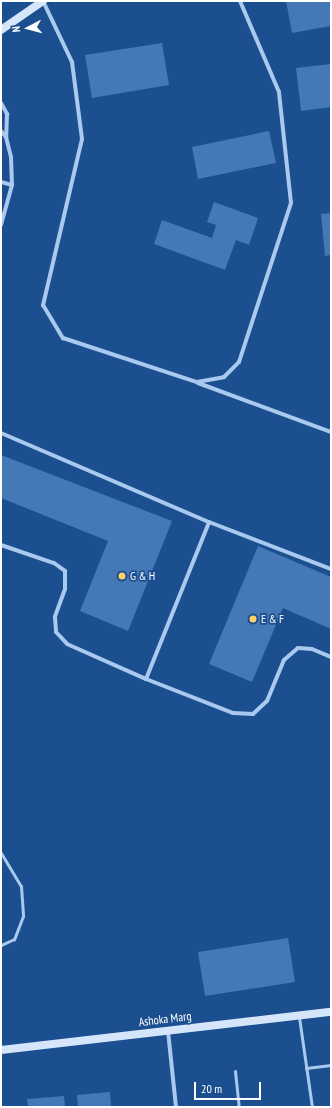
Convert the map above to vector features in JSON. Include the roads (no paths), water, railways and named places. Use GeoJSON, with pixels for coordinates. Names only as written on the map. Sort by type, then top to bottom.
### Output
{"type":"FeatureCollection","features":[{"type":"Feature","properties":{"kind":"street"},"geometry":{"type":"LineString","coordinates":[[1,30],[43,1],[72,62],[82,139],[43,306],[63,338],[198,382],[331,432]]}},
{"type":"Feature","properties":{"kind":"street"},"geometry":{"type":"LineString","coordinates":[[198,382],[224,377],[239,362],[291,203],[279,92],[240,1]]}},
{"type":"Feature","properties":{"kind":"street"},"geometry":{"type":"LineString","coordinates":[[1,103],[7,114],[6,137],[11,157],[12,185],[1,224]]}},
{"type":"Feature","properties":{"kind":"street"},"geometry":{"type":"LineString","coordinates":[[1,131],[6,137]]}},
{"type":"Feature","properties":{"kind":"street"},"geometry":{"type":"LineString","coordinates":[[1,182],[12,185]]}},
{"type":"Feature","properties":{"kind":"street"},"geometry":{"type":"LineString","coordinates":[[1,433],[209,522],[331,569]]}},
{"type":"Feature","properties":{"kind":"street"},"geometry":{"type":"LineString","coordinates":[[146,679],[209,522]]}},
{"type":"Feature","properties":{"kind":"street"},"geometry":{"type":"LineString","coordinates":[[1,545],[54,563],[65,572],[65,589],[55,618],[56,632],[67,644],[146,679],[233,713],[253,714],[267,701],[284,660],[298,648],[312,649],[331,657]]}},
{"type":"Feature","properties":{"kind":"street","name":"Ashoka Marg"},"geometry":{"type":"LineString","coordinates":[[1,1050],[331,1012]]}},
{"type":"Feature","properties":{"kind":"street"},"geometry":{"type":"LineString","coordinates":[[168,1031],[176,1107]]}},
{"type":"Feature","properties":{"kind":"lane"},"geometry":{"type":"LineString","coordinates":[[1,854],[20,886],[23,916],[14,939],[1,945]]}},
{"type":"Feature","properties":{"kind":"lane"},"geometry":{"type":"LineString","coordinates":[[299,1015],[312,1107]]}},
{"type":"Feature","properties":{"kind":"lane"},"geometry":{"type":"LineString","coordinates":[[306,1068],[331,1065]]}},
{"type":"Feature","properties":{"kind":"lane"},"geometry":{"type":"LineString","coordinates":[[235,1071],[239,1107]]}},
{"type":"Feature","properties":{"kind":"place","name":"G & H"},"geometry":{"type":"Point","coordinates":[122,576]}},
{"type":"Feature","properties":{"kind":"place","name":"E & F"},"geometry":{"type":"Point","coordinates":[253,619]}}]}
